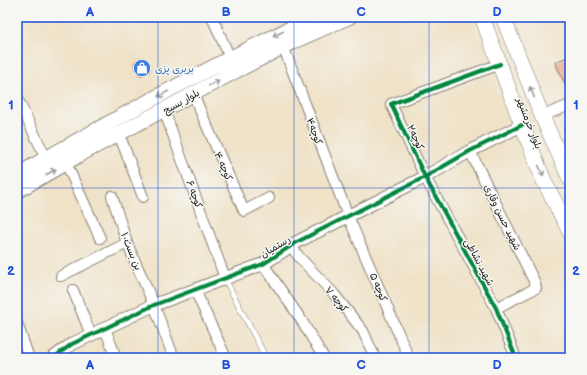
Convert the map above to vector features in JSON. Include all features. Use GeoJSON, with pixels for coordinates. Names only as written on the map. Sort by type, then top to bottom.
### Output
{"type":"FeatureCollection","features":[{"type":"Feature","properties":{"kind":"main road","name":"بلوار بسیج"},"geometry":{"type":"LineString","coordinates":[[17,174],[230,58],[314,17]]}},
{"type":"Feature","properties":{"kind":"main road","name":"بلوار بسیج"},"geometry":{"type":"LineString","coordinates":[[17,191],[119,134],[283,46],[349,17]]}},
{"type":"Feature","properties":{"kind":"main road","name":"بلوار خرمشهر"},"geometry":{"type":"LineString","coordinates":[[482,17],[544,181],[570,232]]}},
{"type":"Feature","properties":{"kind":"main road","name":"بلوار خرمشهر"},"geometry":{"type":"LineString","coordinates":[[503,17],[542,116],[570,179]]}},
{"type":"Feature","properties":{"kind":"main road"},"geometry":{"type":"LineString","coordinates":[[230,58],[234,72]]}},
{"type":"Feature","properties":{"kind":"main road"},"geometry":{"type":"LineString","coordinates":[[522,125],[542,116]]}},
{"type":"Feature","properties":{"kind":"street"},"geometry":{"type":"LineString","coordinates":[[212,17],[230,58]]}},
{"type":"Feature","properties":{"kind":"street","name":"کوچه۴"},"geometry":{"type":"LineString","coordinates":[[283,46],[348,216]]}},
{"type":"Feature","properties":{"kind":"street","name":"کوچه۲"},"geometry":{"type":"LineString","coordinates":[[425,177],[391,104],[500,64]]}},
{"type":"Feature","properties":{"kind":"street","name":"کوچه ۴"},"geometry":{"type":"LineString","coordinates":[[193,94],[244,211],[269,198]]}},
{"type":"Feature","properties":{"kind":"street"},"geometry":{"type":"LineString","coordinates":[[17,98],[46,158]]}},
{"type":"Feature","properties":{"kind":"street"},"geometry":{"type":"LineString","coordinates":[[542,116],[570,105]]}},
{"type":"Feature","properties":{"kind":"street","name":"کوچه ۶"},"geometry":{"type":"LineString","coordinates":[[164,110],[225,278]]}},
{"type":"Feature","properties":{"kind":"street","name":"رستمیان"},"geometry":{"type":"LineString","coordinates":[[53,358],[72,344],[154,305],[263,264],[291,246],[522,125]]}},
{"type":"Feature","properties":{"kind":"street"},"geometry":{"type":"LineString","coordinates":[[119,134],[143,197]]}},
{"type":"Feature","properties":{"kind":"street","name":"شهید حسن وقاری"},"geometry":{"type":"LineString","coordinates":[[470,151],[535,283],[536,288],[496,308]]}},
{"type":"Feature","properties":{"kind":"street"},"geometry":{"type":"LineString","coordinates":[[66,164],[100,238]]}},
{"type":"Feature","properties":{"kind":"street","name":"شهید نشاطی"},"geometry":{"type":"LineString","coordinates":[[425,177],[496,308],[516,358]]}},
{"type":"Feature","properties":{"kind":"street","name":"بن بست۱۰"},"geometry":{"type":"LineString","coordinates":[[112,196],[127,242],[154,305],[174,358]]}},
{"type":"Feature","properties":{"kind":"street","name":"کوچه ۵"},"geometry":{"type":"LineString","coordinates":[[348,216],[410,358]]}},
{"type":"Feature","properties":{"kind":"street"},"geometry":{"type":"LineString","coordinates":[[61,276],[127,242]]}},
{"type":"Feature","properties":{"kind":"street","name":"کوچه ۷"},"geometry":{"type":"LineString","coordinates":[[291,246],[299,257],[334,294],[363,331],[375,358]]}},
{"type":"Feature","properties":{"kind":"street"},"geometry":{"type":"LineString","coordinates":[[263,264],[300,318],[324,358]]}},
{"type":"Feature","properties":{"kind":"street"},"geometry":{"type":"LineString","coordinates":[[73,290],[91,335]]}},
{"type":"Feature","properties":{"kind":"street"},"geometry":{"type":"LineString","coordinates":[[195,290],[226,358]]}},
{"type":"Feature","properties":{"kind":"street"},"geometry":{"type":"LineString","coordinates":[[17,323],[29,358]]}},
{"type":"Feature","properties":{"kind":"street"},"geometry":{"type":"LineString","coordinates":[[105,328],[116,358]]}},
{"type":"Feature","properties":{"kind":"lane"},"geometry":{"type":"LineString","coordinates":[[225,278],[266,358]]}},
{"type":"Feature","properties":{"kind":"building"},"geometry":{"type":"Polygon","coordinates":[[[570,56],[570,94],[555,62],[570,56]]]}},
{"type":"Feature","properties":{"kind":"building","name":"بربری پزی"},"geometry":{"type":"Polygon","coordinates":[[[144,60],[150,71],[140,76],[134,65],[144,60]]]}},
{"type":"Feature","properties":{"kind":"cycle path"},"geometry":{"type":"LineString","coordinates":[[500,64],[391,104],[425,177],[496,308],[516,358]]}},
{"type":"Feature","properties":{"kind":"cycle path"},"geometry":{"type":"LineString","coordinates":[[53,358],[72,344],[154,305],[263,264],[297,242],[425,177],[470,151],[522,125]]}},
{"type":"Feature","properties":{"kind":"place","name":"بربری پزی"},"geometry":{"type":"Point","coordinates":[142,68]}}]}
